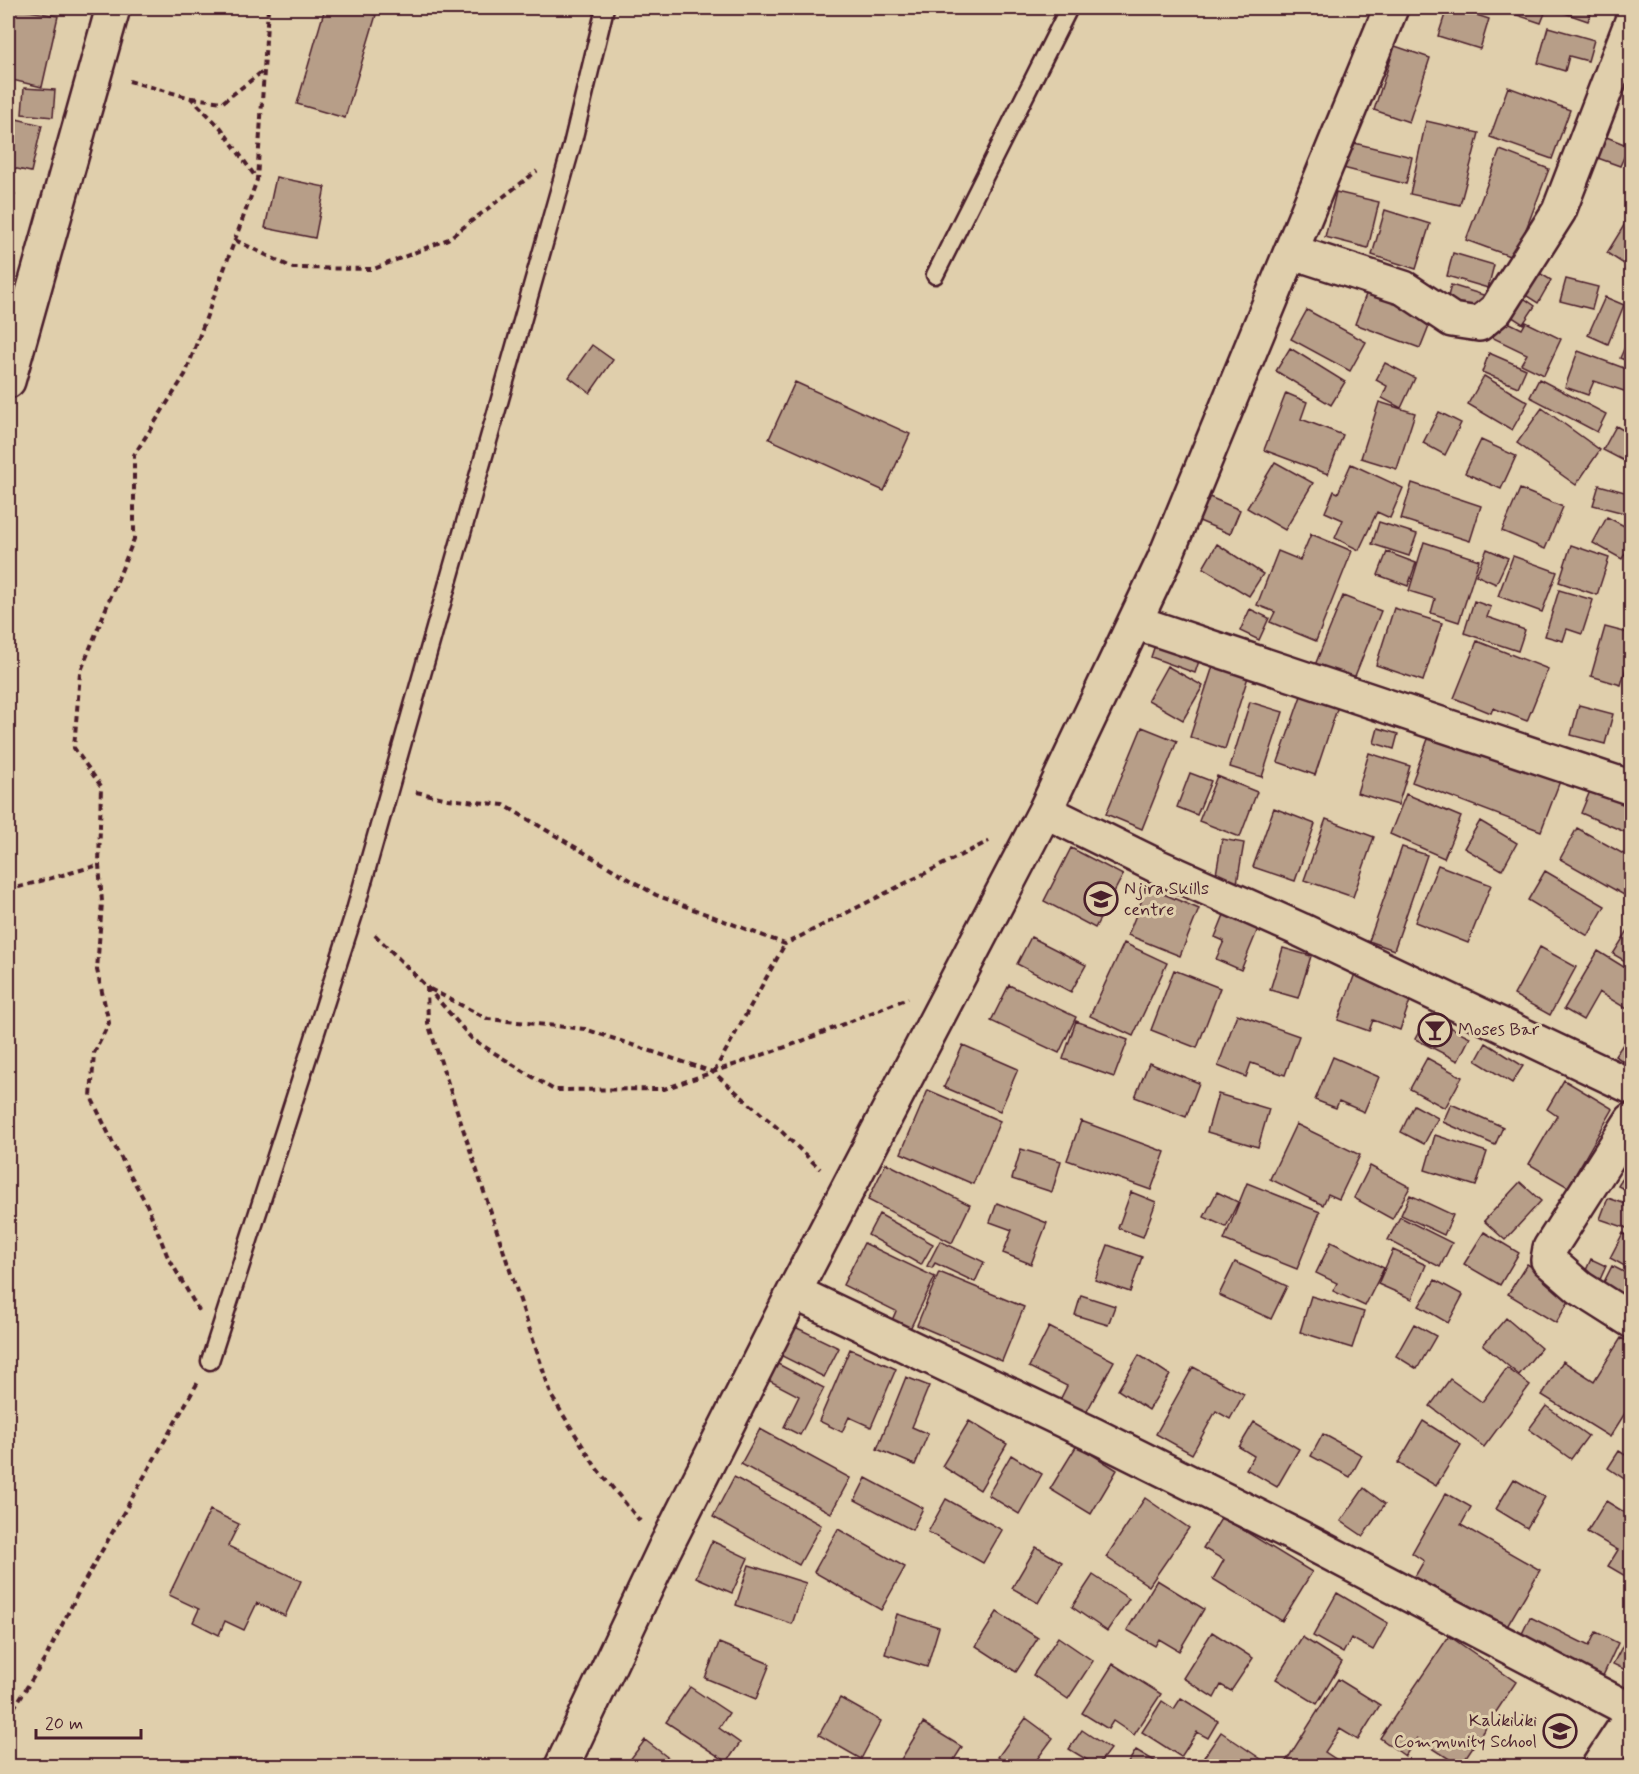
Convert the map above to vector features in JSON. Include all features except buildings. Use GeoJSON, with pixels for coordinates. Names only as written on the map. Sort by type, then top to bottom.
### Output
{"type":"FeatureCollection","features":[{"type":"Feature","properties":{"kind":"street"},"geometry":{"type":"LineString","coordinates":[[8,381],[16,321],[113,8]]}},
{"type":"Feature","properties":{"kind":"street"},"geometry":{"type":"LineString","coordinates":[[562,1767],[664,1550],[794,1292],[1045,811],[1135,622],[1164,560],[1293,252],[1391,8]]}},
{"type":"Feature","properties":{"kind":"street"},"geometry":{"type":"LineString","coordinates":[[1293,252],[1404,288],[1452,320],[1479,324],[1496,310],[1511,282],[1559,211],[1632,21]]}},
{"type":"Feature","properties":{"kind":"street"},"geometry":{"type":"LineString","coordinates":[[1135,622],[1632,788]]}},
{"type":"Feature","properties":{"kind":"street"},"geometry":{"type":"LineString","coordinates":[[1045,811],[1157,866],[1301,930],[1632,1087]]}},
{"type":"Feature","properties":{"kind":"street"},"geometry":{"type":"LineString","coordinates":[[1632,1120],[1595,1174],[1550,1248],[1548,1260],[1580,1288],[1632,1321]]}},
{"type":"Feature","properties":{"kind":"street"},"geometry":{"type":"LineString","coordinates":[[794,1292],[1094,1435],[1286,1531],[1632,1713],[1599,1767]]}},
{"type":"Feature","properties":{"kind":"lane"},"geometry":{"type":"LineString","coordinates":[[210,1361],[354,914],[572,145],[605,8]]}},
{"type":"Feature","properties":{"kind":"lane"},"geometry":{"type":"LineString","coordinates":[[935,275],[1069,8]]}},
{"type":"Feature","properties":{"kind":"path"},"geometry":{"type":"LineString","coordinates":[[8,1717],[45,1659],[79,1591],[210,1361],[206,1324],[167,1255],[147,1204],[114,1145],[91,1097],[94,1053],[109,1023],[97,970],[102,902],[99,865],[101,786],[74,748],[80,673],[134,539],[134,455],[185,375],[257,180],[268,8]]}},
{"type":"Feature","properties":{"kind":"path"},"geometry":{"type":"LineString","coordinates":[[94,73],[191,98],[223,102],[263,71]]}},
{"type":"Feature","properties":{"kind":"path"},"geometry":{"type":"LineString","coordinates":[[191,98],[221,128],[257,180]]}},
{"type":"Feature","properties":{"kind":"path"},"geometry":{"type":"LineString","coordinates":[[235,240],[293,268],[374,270],[448,239],[572,145]]}},
{"type":"Feature","properties":{"kind":"path"},"geometry":{"type":"LineString","coordinates":[[389,786],[448,799],[504,806],[656,895],[785,944]]}},
{"type":"Feature","properties":{"kind":"path"},"geometry":{"type":"LineString","coordinates":[[713,1072],[785,944],[993,838]]}},
{"type":"Feature","properties":{"kind":"path"},"geometry":{"type":"LineString","coordinates":[[8,890],[99,865]]}},
{"type":"Feature","properties":{"kind":"path"},"geometry":{"type":"LineString","coordinates":[[354,914],[427,987],[472,1039],[554,1090],[664,1089],[797,1043],[960,977]]}},
{"type":"Feature","properties":{"kind":"path"},"geometry":{"type":"LineString","coordinates":[[427,987],[488,1019],[585,1029],[713,1072],[781,1131],[845,1195]]}},
{"type":"Feature","properties":{"kind":"path"},"geometry":{"type":"LineString","coordinates":[[427,987],[428,1023],[552,1396],[597,1469],[664,1550]]}},
{"type":"Feature","properties":{"kind":"place","name":"Njira Skills centre"},"geometry":{"type":"Point","coordinates":[1101,899]}},
{"type":"Feature","properties":{"kind":"place","name":"Moses Bar"},"geometry":{"type":"Point","coordinates":[1435,1030]}},
{"type":"Feature","properties":{"kind":"place","name":"Kalikiliki Community School"},"geometry":{"type":"Point","coordinates":[1560,1731]}}]}
